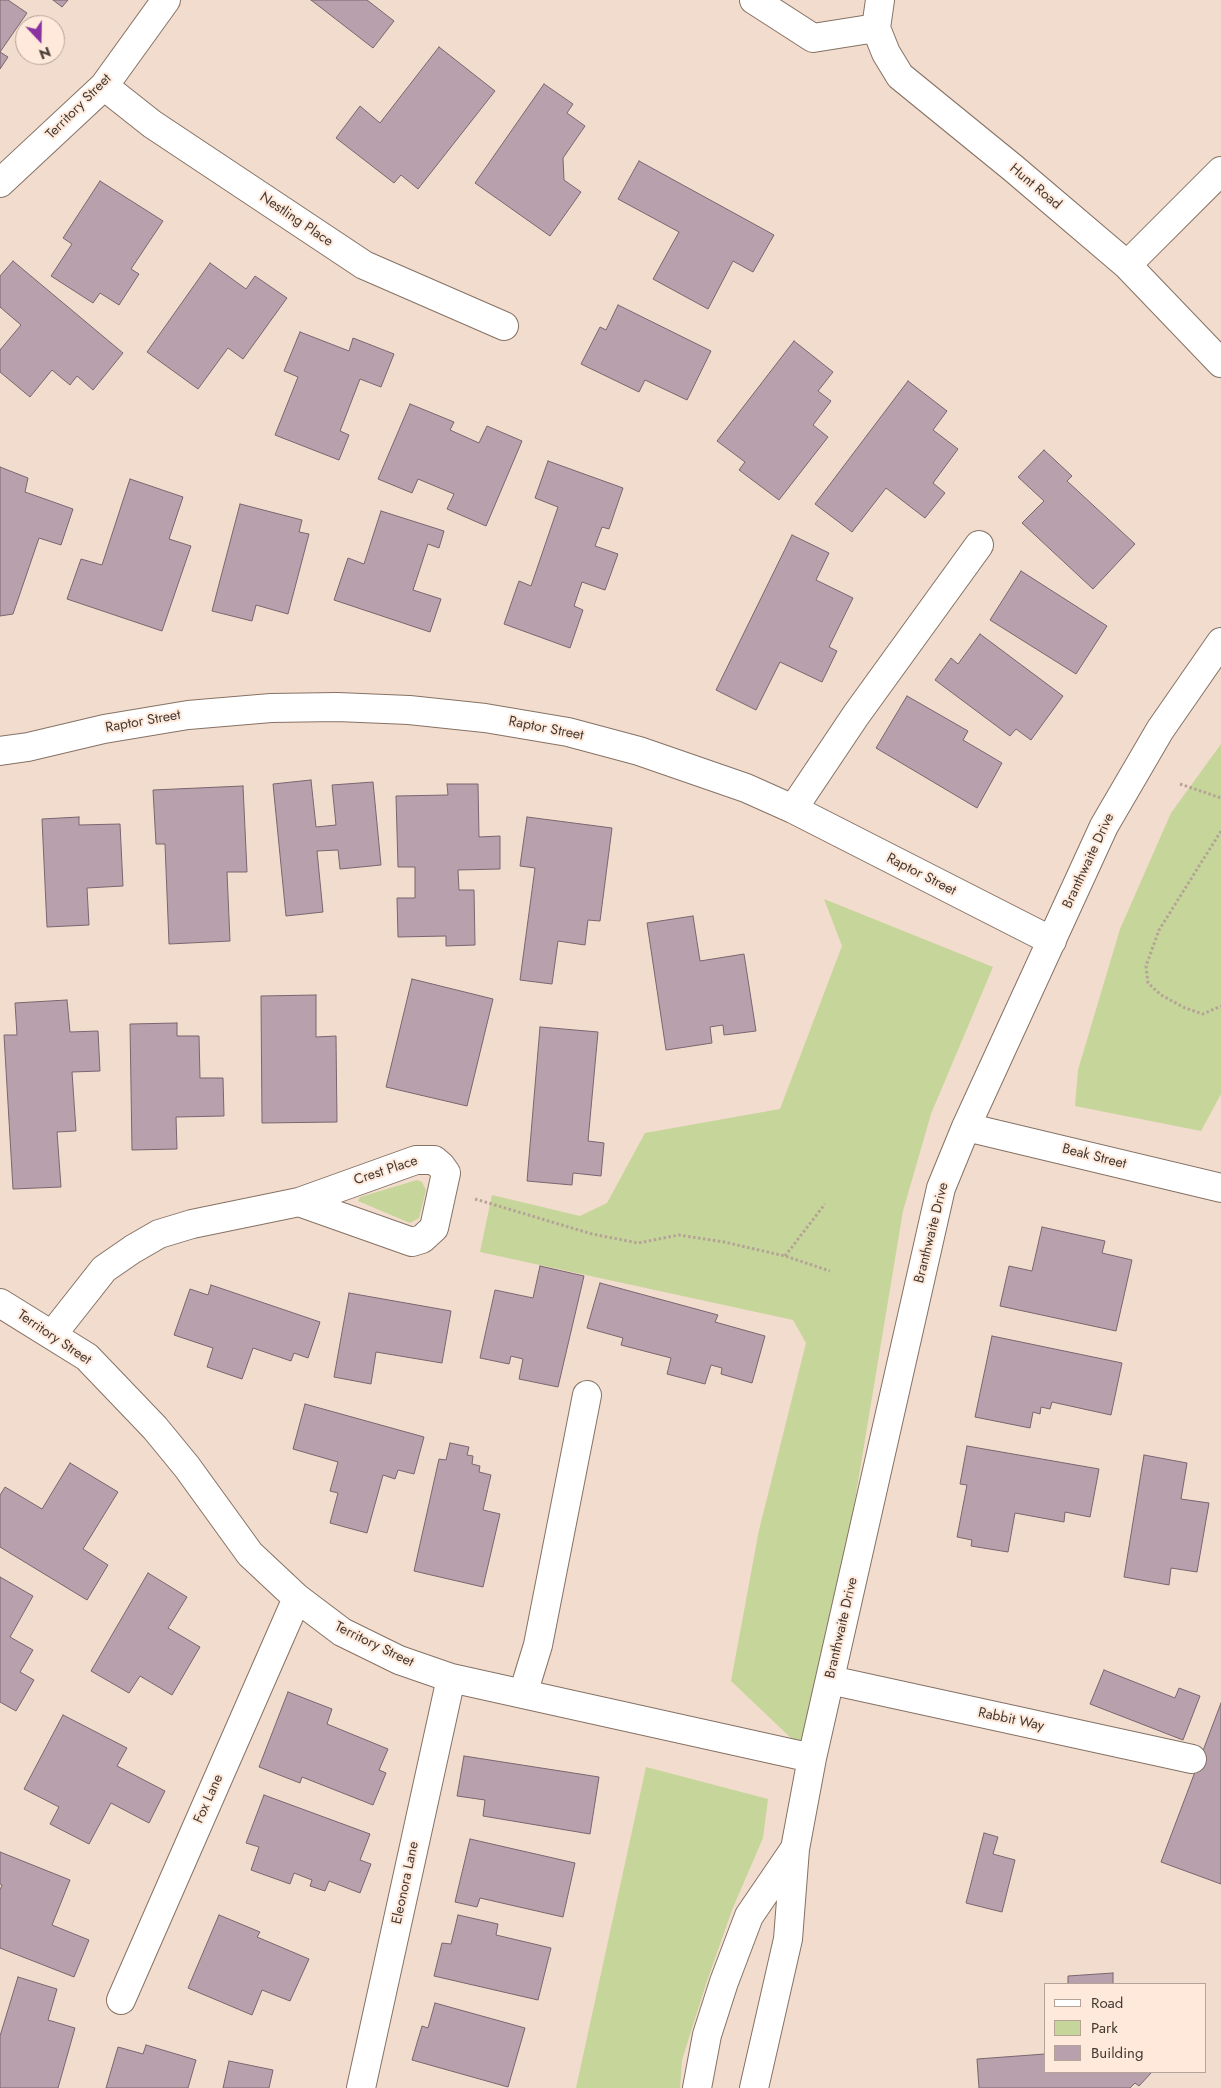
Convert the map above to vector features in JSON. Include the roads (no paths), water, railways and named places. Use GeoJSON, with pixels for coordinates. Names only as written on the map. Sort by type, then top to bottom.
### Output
{"type":"FeatureCollection","features":[{"type":"Feature","properties":{"kind":"street","name":"Territory Street"},"geometry":{"type":"LineString","coordinates":[[0,183],[104,86],[166,0]]}},
{"type":"Feature","properties":{"kind":"street"},"geometry":{"type":"LineString","coordinates":[[754,0],[813,38],[876,28]]}},
{"type":"Feature","properties":{"kind":"street","name":"Hunt Road"},"geometry":{"type":"LineString","coordinates":[[880,0],[876,28],[886,53],[900,76],[1014,168],[1127,265],[1221,363]]}},
{"type":"Feature","properties":{"kind":"street","name":"Nestling Place"},"geometry":{"type":"LineString","coordinates":[[104,86],[152,124],[364,265],[504,326]]}},
{"type":"Feature","properties":{"kind":"street"},"geometry":{"type":"LineString","coordinates":[[1127,265],[1221,171]]}},
{"type":"Feature","properties":{"kind":"street"},"geometry":{"type":"LineString","coordinates":[[793,809],[856,715],[979,545]]}},
{"type":"Feature","properties":{"kind":"street","name":"Branthwaite Drive"},"geometry":{"type":"LineString","coordinates":[[754,2088],[788,1939],[795,1849],[812,1758],[939,1196],[966,1127],[1104,826],[1160,730],[1221,642]]}},
{"type":"Feature","properties":{"kind":"street","name":"Raptor Street"},"geometry":{"type":"LineString","coordinates":[[0,751],[28,747],[104,729],[188,714],[271,708],[318,707],[408,710],[485,718],[568,732],[639,751],[746,788],[793,809],[1052,941]]}},
{"type":"Feature","properties":{"kind":"street","name":"Beak Street"},"geometry":{"type":"LineString","coordinates":[[966,1127],[1221,1188]]}},
{"type":"Feature","properties":{"kind":"street","name":"Crest Place"},"geometry":{"type":"LineString","coordinates":[[52,1335],[104,1269],[159,1234],[192,1224],[299,1202],[416,1160],[434,1160],[446,1173],[434,1228],[422,1239],[412,1242],[299,1202]]}},
{"type":"Feature","properties":{"kind":"street","name":"Territory Street"},"geometry":{"type":"LineString","coordinates":[[0,1303],[86,1357],[128,1398],[187,1467],[250,1554],[297,1598],[342,1632],[399,1660],[451,1678],[812,1758]]}},
{"type":"Feature","properties":{"kind":"street"},"geometry":{"type":"LineString","coordinates":[[522,1694],[538,1645],[587,1395]]}},
{"type":"Feature","properties":{"kind":"street","name":"Fox Lane"},"geometry":{"type":"LineString","coordinates":[[121,2000],[297,1598]]}},
{"type":"Feature","properties":{"kind":"street","name":"Eleonora Lane"},"geometry":{"type":"LineString","coordinates":[[361,2088],[451,1678]]}},
{"type":"Feature","properties":{"kind":"street","name":"Rabbit Way"},"geometry":{"type":"LineString","coordinates":[[830,1680],[1192,1760]]}},
{"type":"Feature","properties":{"kind":"street","name":"Branthwaite Drive"},"geometry":{"type":"LineString","coordinates":[[697,2088],[707,2036],[724,1982],[749,1916],[795,1849]]}}]}
